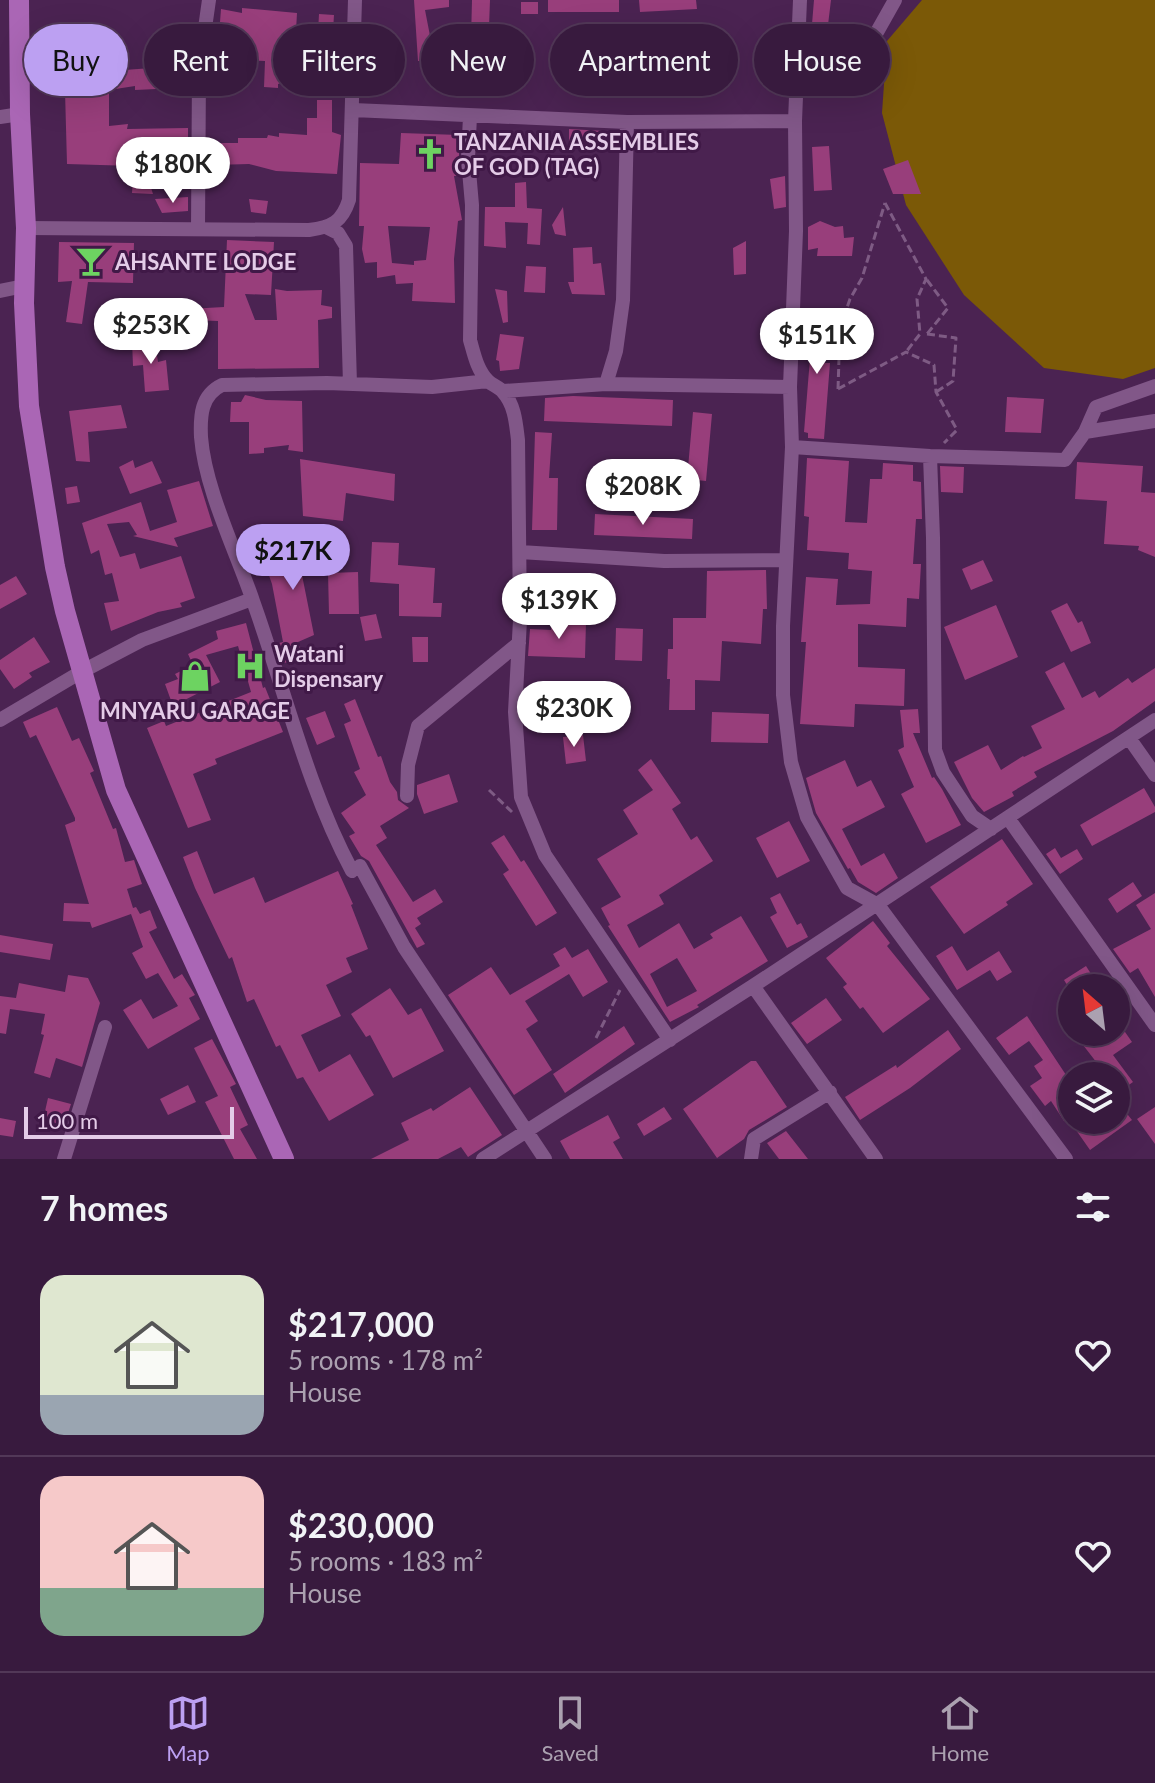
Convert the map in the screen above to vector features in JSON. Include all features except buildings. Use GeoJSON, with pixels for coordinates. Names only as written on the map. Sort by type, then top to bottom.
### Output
{"type":"FeatureCollection","features":[{"type":"Feature","properties":{"kind":"main road"},"geometry":{"type":"LineString","coordinates":[[19,0],[10,116],[26,228],[24,286],[29,406],[55,567],[81,672],[116,790],[284,1159]]}},
{"type":"Feature","properties":{"kind":"street"},"geometry":{"type":"LineString","coordinates":[[198,228],[199,70],[209,0]]}},
{"type":"Feature","properties":{"kind":"street"},"geometry":{"type":"LineString","coordinates":[[350,384],[346,246],[355,0]]}},
{"type":"Feature","properties":{"kind":"street"},"geometry":{"type":"LineString","coordinates":[[800,0],[800,24]]}},
{"type":"Feature","properties":{"kind":"street"},"geometry":{"type":"LineString","coordinates":[[882,24],[895,0]]}},
{"type":"Feature","properties":{"kind":"street"},"geometry":{"type":"LineString","coordinates":[[797,96],[796,231],[790,387],[792,447],[783,695],[794,777],[807,817],[847,888],[878,905],[1066,1159]]}},
{"type":"Feature","properties":{"kind":"street"},"geometry":{"type":"LineString","coordinates":[[353,110],[627,122],[795,121]]}},
{"type":"Feature","properties":{"kind":"street"},"geometry":{"type":"LineString","coordinates":[[470,116],[470,340],[475,361],[488,381],[503,391],[516,418],[517,429],[520,552],[515,712],[521,797],[545,855],[670,1040]]}},
{"type":"Feature","properties":{"kind":"street"},"geometry":{"type":"LineString","coordinates":[[606,384],[616,351],[623,300],[627,122]]}},
{"type":"Feature","properties":{"kind":"street"},"geometry":{"type":"LineString","coordinates":[[26,228],[309,230],[326,227],[341,219],[349,200]]}},
{"type":"Feature","properties":{"kind":"street"},"geometry":{"type":"LineString","coordinates":[[326,227],[338,233],[346,246]]}},
{"type":"Feature","properties":{"kind":"street"},"geometry":{"type":"LineString","coordinates":[[0,291],[24,286]]}},
{"type":"Feature","properties":{"kind":"street"},"geometry":{"type":"LineString","coordinates":[[488,381],[432,387],[222,385],[211,390],[204,402],[201,440],[210,476],[321,803],[356,869],[404,947],[545,1159]]}},
{"type":"Feature","properties":{"kind":"street"},"geometry":{"type":"LineString","coordinates":[[503,391],[606,384],[790,387]]}},
{"type":"Feature","properties":{"kind":"street"},"geometry":{"type":"LineString","coordinates":[[792,447],[930,456],[1065,460],[1085,432],[1096,407],[1155,386]]}},
{"type":"Feature","properties":{"kind":"street"},"geometry":{"type":"LineString","coordinates":[[1085,432],[1155,421]]}},
{"type":"Feature","properties":{"kind":"street"},"geometry":{"type":"LineString","coordinates":[[930,456],[935,750],[943,772],[972,816],[991,829]]}},
{"type":"Feature","properties":{"kind":"street"},"geometry":{"type":"LineString","coordinates":[[520,552],[664,561],[786,560]]}},
{"type":"Feature","properties":{"kind":"street"},"geometry":{"type":"LineString","coordinates":[[0,720],[142,640],[252,599]]}},
{"type":"Feature","properties":{"kind":"street"},"geometry":{"type":"LineString","coordinates":[[407,796],[408,765],[418,726],[519,643]]}},
{"type":"Feature","properties":{"kind":"street"},"geometry":{"type":"LineString","coordinates":[[483,1159],[878,905],[1155,720]]}},
{"type":"Feature","properties":{"kind":"street"},"geometry":{"type":"LineString","coordinates":[[1129,738],[1155,775]]}},
{"type":"Feature","properties":{"kind":"street"},"geometry":{"type":"LineString","coordinates":[[1008,818],[1155,1025]]}},
{"type":"Feature","properties":{"kind":"street"},"geometry":{"type":"LineString","coordinates":[[753,986],[876,1159]]}},
{"type":"Feature","properties":{"kind":"street"},"geometry":{"type":"LineString","coordinates":[[64,1159],[105,1027]]}},
{"type":"Feature","properties":{"kind":"street"},"geometry":{"type":"LineString","coordinates":[[751,1159],[754,1139],[830,1092]]}},
{"type":"Feature","properties":{"kind":"path"},"geometry":{"type":"LineString","coordinates":[[926,279],[917,299],[920,334],[906,352],[838,389],[840,328],[850,299],[862,278],[885,203],[926,279],[948,308],[927,334],[956,338],[953,381],[936,392]]}},
{"type":"Feature","properties":{"kind":"path"},"geometry":{"type":"LineString","coordinates":[[906,352],[934,365],[936,392],[957,430],[930,456]]}},
{"type":"Feature","properties":{"kind":"path"},"geometry":{"type":"LineString","coordinates":[[596,1038],[627,976]]}},
{"type":"Feature","properties":{"kind":"shaded area"},"geometry":{"type":"Polygon","coordinates":[[[922,0],[1155,0],[1155,368],[1123,379],[1044,368],[964,295],[906,205],[882,113],[883,96],[890,96],[890,37],[922,0]]]}},
{"type":"Feature","properties":{"kind":"place","name":"TANZANIA ASSEMBLIES OF GOD (TAG)"},"geometry":{"type":"Point","coordinates":[430,154]}},
{"type":"Feature","properties":{"kind":"place","name":"AHSANTE LODGE"},"geometry":{"type":"Point","coordinates":[91,261]}},
{"type":"Feature","properties":{"kind":"place","name":"Watani Dispensary"},"geometry":{"type":"Point","coordinates":[250,666]}},
{"type":"Feature","properties":{"kind":"place","name":"MNYARU GARAGE"},"geometry":{"type":"Point","coordinates":[195,676]}}]}
